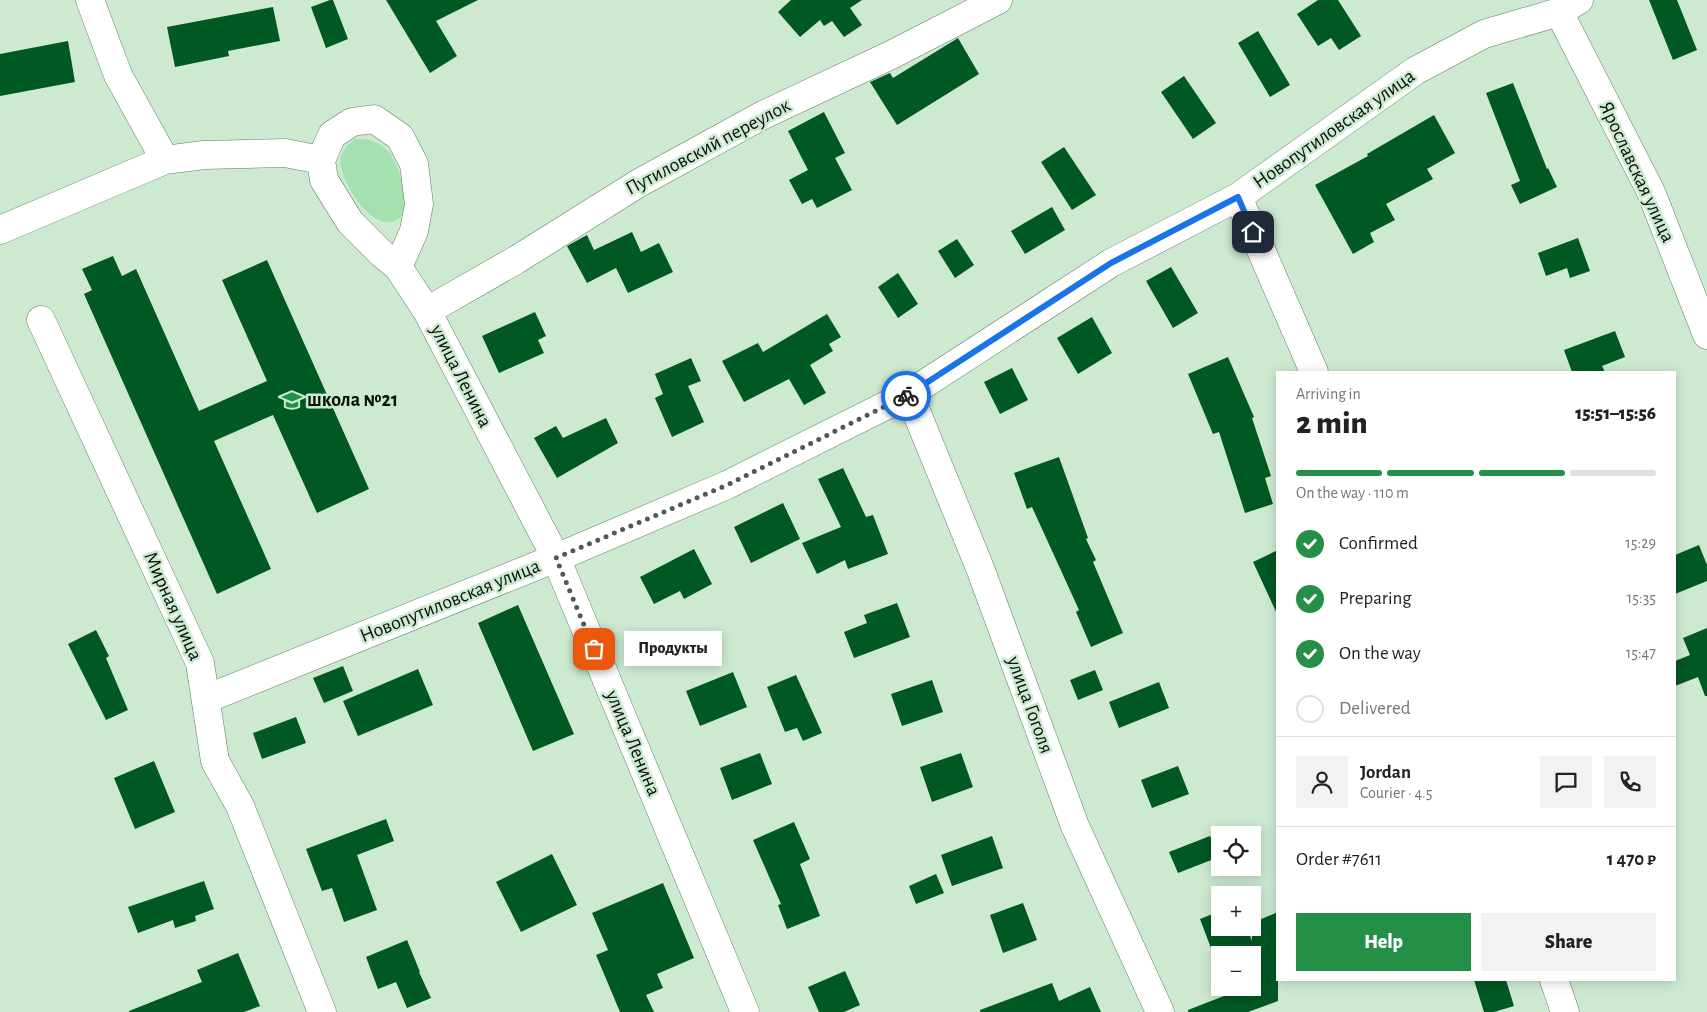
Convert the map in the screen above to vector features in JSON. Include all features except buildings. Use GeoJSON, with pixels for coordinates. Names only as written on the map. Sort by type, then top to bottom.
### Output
{"type":"FeatureCollection","features":[{"type":"Feature","properties":{"kind":"street"},"geometry":{"type":"LineString","coordinates":[[90,0],[118,75],[165,160]]}},
{"type":"Feature","properties":{"kind":"street","name":"Путиловский переулок"},"geometry":{"type":"LineString","coordinates":[[427,311],[516,260],[639,183],[763,115],[891,55],[998,0]]}},
{"type":"Feature","properties":{"kind":"street","name":"Новопутиловская улица"},"geometry":{"type":"LineString","coordinates":[[206,699],[556,558],[727,485],[909,394],[1111,263],[1238,197],[1415,71],[1484,34],[1569,6]]}},
{"type":"Feature","properties":{"kind":"street","name":"Ярославская улица"},"geometry":{"type":"LineString","coordinates":[[1569,6],[1651,192],[1707,335]]}},
{"type":"Feature","properties":{"kind":"street"},"geometry":{"type":"LineString","coordinates":[[0,230],[165,160],[204,155],[285,153],[321,160],[332,135],[352,122],[374,119],[400,137],[414,164],[419,204],[414,231],[398,267]]}},
{"type":"Feature","properties":{"kind":"street","name":"улица Ленина"},"geometry":{"type":"LineString","coordinates":[[321,160],[324,180],[350,222],[398,267],[427,311],[556,558],[745,1012]]}},
{"type":"Feature","properties":{"kind":"street"},"geometry":{"type":"LineString","coordinates":[[1238,197],[1314,371]]}},
{"type":"Feature","properties":{"kind":"street","name":"Мирная улица"},"geometry":{"type":"LineString","coordinates":[[41,320],[200,663],[215,761],[240,806],[322,1012]]}},
{"type":"Feature","properties":{"kind":"street","name":"улица Гоголя"},"geometry":{"type":"LineString","coordinates":[[909,394],[980,568],[1075,826],[1160,1012]]}},
{"type":"Feature","properties":{"kind":"street"},"geometry":{"type":"LineString","coordinates":[[1554,981],[1565,1012]]}},
{"type":"Feature","properties":{"kind":"green space"},"geometry":{"type":"Polygon","coordinates":[[[355,139],[376,142],[387,150],[397,166],[406,200],[404,212],[397,220],[387,222],[377,219],[367,212],[350,189],[344,177],[341,156],[345,148],[355,139]]]}},
{"type":"Feature","properties":{"kind":"way so far"},"geometry":{"type":"LineString","coordinates":[[594,649],[556,558],[727,485],[906,396]]}},
{"type":"Feature","properties":{"kind":"place","name":"школа №21"},"geometry":{"type":"Point","coordinates":[292,400]}},
{"type":"Feature","properties":{"kind":"place","name":"Продукты"},"geometry":{"type":"Point","coordinates":[594,649]}},
{"type":"Feature","properties":{"kind":"route"},"geometry":{"type":"LineString","coordinates":[[906,396],[1111,263],[1238,197],[1253,232]]}}]}
